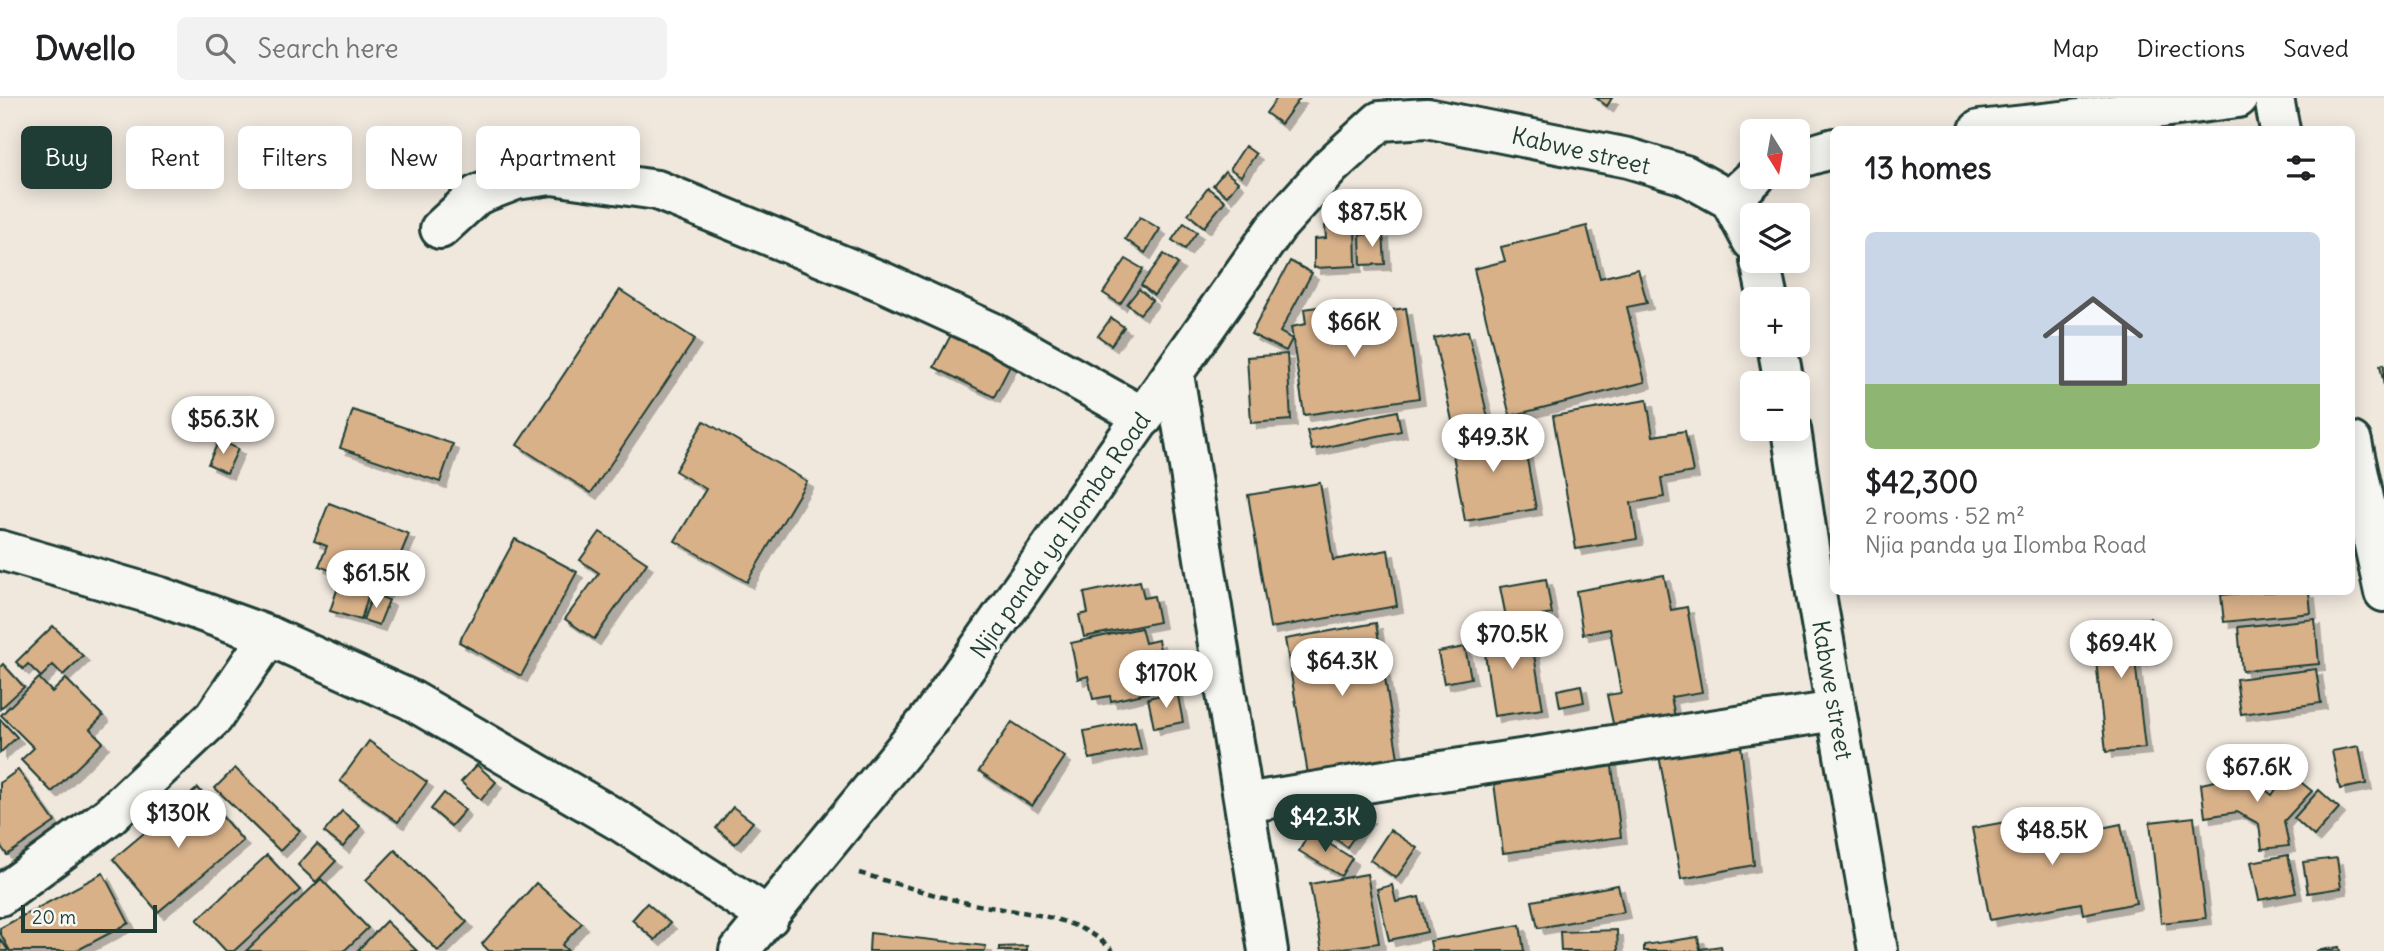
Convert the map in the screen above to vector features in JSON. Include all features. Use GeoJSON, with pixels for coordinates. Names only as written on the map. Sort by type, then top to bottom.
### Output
{"type":"FeatureCollection","features":[{"type":"Feature","properties":{"kind":"street"},"geometry":{"type":"LineString","coordinates":[[2016,126],[2238,98]]}},
{"type":"Feature","properties":{"kind":"street"},"geometry":{"type":"LineString","coordinates":[[2274,98],[2279,126]]}},
{"type":"Feature","properties":{"kind":"street","name":"Kabwe street"},"geometry":{"type":"LineString","coordinates":[[1389,110],[1628,158],[1740,188]]}},
{"type":"Feature","properties":{"kind":"street","name":"Njia panda ya Ilomba Road"},"geometry":{"type":"LineString","coordinates":[[740,951],[931,717],[1277,226],[1331,166],[1389,110]]}},
{"type":"Feature","properties":{"kind":"street"},"geometry":{"type":"LineString","coordinates":[[1810,155],[1830,149]]}},
{"type":"Feature","properties":{"kind":"street"},"geometry":{"type":"LineString","coordinates":[[440,229],[477,195],[516,180],[552,175],[657,190],[883,282],[992,332],[1144,417]]}},
{"type":"Feature","properties":{"kind":"street"},"geometry":{"type":"LineString","coordinates":[[1174,374],[1268,951]]}},
{"type":"Feature","properties":{"kind":"street","name":"Kabwe street"},"geometry":{"type":"LineString","coordinates":[[1793,441],[1878,951]]}},
{"type":"Feature","properties":{"kind":"street"},"geometry":{"type":"LineString","coordinates":[[2355,456],[2384,592]]}},
{"type":"Feature","properties":{"kind":"street"},"geometry":{"type":"LineString","coordinates":[[0,550],[149,593],[269,636],[411,700],[621,822],[769,917]]}},
{"type":"Feature","properties":{"kind":"street"},"geometry":{"type":"LineString","coordinates":[[0,896],[109,816],[214,717],[269,636]]}},
{"type":"Feature","properties":{"kind":"street"},"geometry":{"type":"LineString","coordinates":[[1245,803],[1836,711]]}},
{"type":"Feature","properties":{"kind":"path"},"geometry":{"type":"LineString","coordinates":[[814,860],[967,903],[1055,919],[1082,927],[1100,938],[1113,951]]}},
{"type":"Feature","properties":{"kind":"building"},"geometry":{"type":"Polygon","coordinates":[[[1277,98],[1300,98],[1281,124],[1266,113],[1277,98]]]}},
{"type":"Feature","properties":{"kind":"building"},"geometry":{"type":"Polygon","coordinates":[[[1596,98],[1612,98],[1607,106],[1596,98]]]}},
{"type":"Feature","properties":{"kind":"building"},"geometry":{"type":"Polygon","coordinates":[[[1245,146],[1256,154],[1241,176],[1230,169],[1245,146]]]}},
{"type":"Feature","properties":{"kind":"building"},"geometry":{"type":"Polygon","coordinates":[[[1225,171],[1238,182],[1227,196],[1213,185],[1225,171]]]}},
{"type":"Feature","properties":{"kind":"building"},"geometry":{"type":"Polygon","coordinates":[[[1208,188],[1225,201],[1204,227],[1188,214],[1208,188]]]}},
{"type":"Feature","properties":{"kind":"building"},"geometry":{"type":"Polygon","coordinates":[[[1140,217],[1160,229],[1145,253],[1125,239],[1140,217]]]}},
{"type":"Feature","properties":{"kind":"building"},"geometry":{"type":"Polygon","coordinates":[[[1184,223],[1197,232],[1185,249],[1172,240],[1184,223]]]}},
{"type":"Feature","properties":{"kind":"building"},"geometry":{"type":"Polygon","coordinates":[[[1355,225],[1356,266],[1314,268],[1314,239],[1326,238],[1325,226],[1355,225]]]}},
{"type":"Feature","properties":{"kind":"building"},"geometry":{"type":"Polygon","coordinates":[[[1587,226],[1600,278],[1638,269],[1647,303],[1627,307],[1645,382],[1510,416],[1474,269],[1505,261],[1501,247],[1587,226]]]}},
{"type":"Feature","properties":{"kind":"building"},"geometry":{"type":"Polygon","coordinates":[[[1383,233],[1385,264],[1361,265],[1360,235],[1383,233]]]}},
{"type":"Feature","properties":{"kind":"building"},"geometry":{"type":"Polygon","coordinates":[[[1164,254],[1178,264],[1154,295],[1141,285],[1164,254]]]}},
{"type":"Feature","properties":{"kind":"building"},"geometry":{"type":"Polygon","coordinates":[[[1126,259],[1143,269],[1120,304],[1103,293],[1126,259]]]}},
{"type":"Feature","properties":{"kind":"building"},"geometry":{"type":"Polygon","coordinates":[[[1290,261],[1312,273],[1280,332],[1292,339],[1286,351],[1251,334],[1290,261]]]}},
{"type":"Feature","properties":{"kind":"building"},"geometry":{"type":"Polygon","coordinates":[[[1139,289],[1152,300],[1140,314],[1127,304],[1139,289]]]}},
{"type":"Feature","properties":{"kind":"building"},"geometry":{"type":"Polygon","coordinates":[[[620,290],[695,339],[591,493],[517,445],[620,290]]]}},
{"type":"Feature","properties":{"kind":"building"},"geometry":{"type":"Polygon","coordinates":[[[1343,303],[1346,317],[1406,308],[1419,398],[1304,415],[1291,327],[1306,324],[1304,309],[1343,303]]]}},
{"type":"Feature","properties":{"kind":"building"},"geometry":{"type":"Polygon","coordinates":[[[1111,318],[1124,327],[1111,345],[1098,336],[1111,318]]]}},
{"type":"Feature","properties":{"kind":"building"},"geometry":{"type":"Polygon","coordinates":[[[1468,331],[1488,418],[1453,425],[1434,338],[1468,331]]]}},
{"type":"Feature","properties":{"kind":"building"},"geometry":{"type":"Polygon","coordinates":[[[952,333],[1011,364],[994,397],[934,367],[952,333]]]}},
{"type":"Feature","properties":{"kind":"building"},"geometry":{"type":"Polygon","coordinates":[[[1287,354],[1291,420],[1251,423],[1247,357],[1287,354]]]}},
{"type":"Feature","properties":{"kind":"building"},"geometry":{"type":"Polygon","coordinates":[[[2384,364],[2384,386],[2380,365],[2384,364]]]}},
{"type":"Feature","properties":{"kind":"building"},"geometry":{"type":"Polygon","coordinates":[[[1647,400],[1653,436],[1685,431],[1693,472],[1661,478],[1664,497],[1631,503],[1637,539],[1576,549],[1553,416],[1647,400]]]}},
{"type":"Feature","properties":{"kind":"building"},"geometry":{"type":"Polygon","coordinates":[[[353,410],[453,444],[440,482],[340,448],[353,410]]]}},
{"type":"Feature","properties":{"kind":"building"},"geometry":{"type":"Polygon","coordinates":[[[1397,411],[1401,431],[1312,450],[1307,431],[1397,411]]]}},
{"type":"Feature","properties":{"kind":"building"},"geometry":{"type":"Polygon","coordinates":[[[704,421],[807,481],[747,582],[675,541],[706,489],[675,471],[704,421]]]}},
{"type":"Feature","properties":{"kind":"building"},"geometry":{"type":"Polygon","coordinates":[[[1521,426],[1536,509],[1465,521],[1450,438],[1521,426]]]}},
{"type":"Feature","properties":{"kind":"building"},"geometry":{"type":"Polygon","coordinates":[[[219,440],[238,449],[227,473],[208,464],[219,440]]]}},
{"type":"Feature","properties":{"kind":"building"},"geometry":{"type":"Polygon","coordinates":[[[1320,483],[1333,560],[1388,550],[1397,606],[1270,628],[1248,495],[1320,483]]]}},
{"type":"Feature","properties":{"kind":"building"},"geometry":{"type":"Polygon","coordinates":[[[329,503],[409,534],[385,592],[319,566],[327,546],[314,541],[329,503]]]}},
{"type":"Feature","properties":{"kind":"building"},"geometry":{"type":"Polygon","coordinates":[[[600,532],[647,563],[594,639],[565,619],[599,573],[580,560],[600,532]]]}},
{"type":"Feature","properties":{"kind":"building"},"geometry":{"type":"Polygon","coordinates":[[[515,539],[577,572],[521,676],[459,642],[515,539]]]}},
{"type":"Feature","properties":{"kind":"building"},"geometry":{"type":"Polygon","coordinates":[[[1664,575],[1671,610],[1687,607],[1702,692],[1671,697],[1676,722],[1615,733],[1607,695],[1621,693],[1610,629],[1583,634],[1576,591],[1664,575]]]}},
{"type":"Feature","properties":{"kind":"building"},"geometry":{"type":"Polygon","coordinates":[[[1546,579],[1552,614],[1507,622],[1500,587],[1546,579]]]}},
{"type":"Feature","properties":{"kind":"building"},"geometry":{"type":"Polygon","coordinates":[[[340,581],[370,590],[361,620],[330,611],[340,581]]]}},
{"type":"Feature","properties":{"kind":"building"},"geometry":{"type":"Polygon","coordinates":[[[1140,581],[1144,598],[1154,596],[1159,622],[1084,637],[1079,615],[1088,613],[1084,593],[1140,581]]]}},
{"type":"Feature","properties":{"kind":"building"},"geometry":{"type":"Polygon","coordinates":[[[373,594],[389,600],[379,625],[363,620],[373,594]]]}},
{"type":"Feature","properties":{"kind":"building"},"geometry":{"type":"Polygon","coordinates":[[[2221,595],[2309,595],[2311,613],[2224,622],[2221,595]]]}},
{"type":"Feature","properties":{"kind":"building"},"geometry":{"type":"Polygon","coordinates":[[[2150,618],[2153,658],[2135,660],[2145,748],[2106,752],[2092,624],[2150,618]]]}},
{"type":"Feature","properties":{"kind":"building"},"geometry":{"type":"Polygon","coordinates":[[[2315,619],[2319,664],[2242,671],[2238,627],[2315,619]]]}},
{"type":"Feature","properties":{"kind":"building"},"geometry":{"type":"Polygon","coordinates":[[[1376,623],[1398,758],[1308,774],[1285,639],[1376,623]]]}},
{"type":"Feature","properties":{"kind":"building"},"geometry":{"type":"Polygon","coordinates":[[[1529,625],[1543,709],[1494,716],[1482,633],[1529,625]]]}},
{"type":"Feature","properties":{"kind":"building"},"geometry":{"type":"Polygon","coordinates":[[[53,626],[83,656],[63,675],[53,665],[41,677],[28,664],[23,669],[16,662],[53,626]]]}},
{"type":"Feature","properties":{"kind":"building"},"geometry":{"type":"Polygon","coordinates":[[[1141,628],[1145,643],[1158,640],[1166,678],[1146,683],[1148,693],[1111,701],[1110,696],[1093,699],[1088,676],[1078,679],[1071,643],[1141,628]]]}},
{"type":"Feature","properties":{"kind":"building"},"geometry":{"type":"Polygon","coordinates":[[[1465,647],[1471,678],[1444,683],[1438,652],[1465,647]]]}},
{"type":"Feature","properties":{"kind":"building"},"geometry":{"type":"Polygon","coordinates":[[[3,664],[24,687],[0,709],[0,667],[3,664]]]}},
{"type":"Feature","properties":{"kind":"building"},"geometry":{"type":"Polygon","coordinates":[[[2316,669],[2321,703],[2241,714],[2236,679],[2316,669]]]}},
{"type":"Feature","properties":{"kind":"building"},"geometry":{"type":"Polygon","coordinates":[[[39,678],[52,692],[66,679],[103,716],[90,729],[103,742],[52,792],[21,760],[34,748],[1,715],[39,678]]]}},
{"type":"Feature","properties":{"kind":"building"},"geometry":{"type":"Polygon","coordinates":[[[1581,685],[1584,702],[1560,707],[1557,690],[1581,685]]]}},
{"type":"Feature","properties":{"kind":"building"},"geometry":{"type":"Polygon","coordinates":[[[1177,691],[1183,722],[1154,728],[1148,698],[1177,691]]]}},
{"type":"Feature","properties":{"kind":"building"},"geometry":{"type":"Polygon","coordinates":[[[0,719],[17,737],[0,753],[0,719]]]}},
{"type":"Feature","properties":{"kind":"building"},"geometry":{"type":"Polygon","coordinates":[[[1135,721],[1141,749],[1089,759],[1084,731],[1135,721]]]}},
{"type":"Feature","properties":{"kind":"building"},"geometry":{"type":"Polygon","coordinates":[[[1012,722],[1065,757],[1032,806],[979,771],[1012,722]]]}},
{"type":"Feature","properties":{"kind":"building"},"geometry":{"type":"Polygon","coordinates":[[[369,741],[427,782],[398,822],[340,781],[369,741]]]}},
{"type":"Feature","properties":{"kind":"building"},"geometry":{"type":"Polygon","coordinates":[[[1741,745],[1754,865],[1681,879],[1659,755],[1741,745]]]}},
{"type":"Feature","properties":{"kind":"building"},"geometry":{"type":"Polygon","coordinates":[[[2359,746],[2366,784],[2340,789],[2332,751],[2359,746]]]}},
{"type":"Feature","properties":{"kind":"building"},"geometry":{"type":"Polygon","coordinates":[[[1611,759],[1621,837],[1503,853],[1493,775],[1611,759]]]}},
{"type":"Feature","properties":{"kind":"building"},"geometry":{"type":"Polygon","coordinates":[[[477,765],[496,782],[481,800],[461,782],[477,765]]]}},
{"type":"Feature","properties":{"kind":"building"},"geometry":{"type":"Polygon","coordinates":[[[235,768],[300,831],[280,851],[215,788],[235,768]]]}},
{"type":"Feature","properties":{"kind":"building"},"geometry":{"type":"Polygon","coordinates":[[[18,770],[55,822],[7,855],[0,845],[0,783],[18,770]]]}},
{"type":"Feature","properties":{"kind":"building"},"geometry":{"type":"Polygon","coordinates":[[[2288,772],[2312,791],[2284,821],[2289,846],[2262,849],[2259,824],[2237,812],[2205,817],[2201,784],[2246,774],[2272,795],[2288,772]]]}},
{"type":"Feature","properties":{"kind":"building"},"geometry":{"type":"Polygon","coordinates":[[[198,788],[243,841],[158,912],[113,859],[198,788]]]}},
{"type":"Feature","properties":{"kind":"building"},"geometry":{"type":"Polygon","coordinates":[[[2319,790],[2339,808],[2314,836],[2294,818],[2319,790]]]}},
{"type":"Feature","properties":{"kind":"building"},"geometry":{"type":"Polygon","coordinates":[[[444,793],[465,810],[451,826],[431,809],[444,793]]]}},
{"type":"Feature","properties":{"kind":"building"},"geometry":{"type":"Polygon","coordinates":[[[1341,799],[1368,817],[1347,847],[1321,828],[1341,799]]]}},
{"type":"Feature","properties":{"kind":"building"},"geometry":{"type":"Polygon","coordinates":[[[733,807],[753,822],[735,844],[716,828],[733,807]]]}},
{"type":"Feature","properties":{"kind":"building"},"geometry":{"type":"Polygon","coordinates":[[[342,811],[360,826],[343,847],[324,832],[342,811]]]}},
{"type":"Feature","properties":{"kind":"building"},"geometry":{"type":"Polygon","coordinates":[[[2062,812],[2068,842],[2083,839],[2082,832],[2121,824],[2136,903],[2083,914],[2081,903],[1990,920],[1972,828],[2062,812]]]}},
{"type":"Feature","properties":{"kind":"building"},"geometry":{"type":"Polygon","coordinates":[[[2194,817],[2206,918],[2161,923],[2150,822],[2194,817]]]}},
{"type":"Feature","properties":{"kind":"building"},"geometry":{"type":"Polygon","coordinates":[[[1390,830],[1417,848],[1396,878],[1370,860],[1390,830]]]}},
{"type":"Feature","properties":{"kind":"building"},"geometry":{"type":"Polygon","coordinates":[[[1310,832],[1352,858],[1341,876],[1299,851],[1310,832]]]}},
{"type":"Feature","properties":{"kind":"building"},"geometry":{"type":"Polygon","coordinates":[[[317,844],[336,861],[316,882],[298,865],[317,844]]]}},
{"type":"Feature","properties":{"kind":"building"},"geometry":{"type":"Polygon","coordinates":[[[395,850],[467,922],[438,951],[366,880],[395,850]]]}},
{"type":"Feature","properties":{"kind":"building"},"geometry":{"type":"Polygon","coordinates":[[[267,855],[300,890],[234,951],[226,951],[197,920],[267,855]]]}},
{"type":"Feature","properties":{"kind":"building"},"geometry":{"type":"Polygon","coordinates":[[[2288,855],[2296,893],[2259,900],[2251,862],[2288,855]]]}},
{"type":"Feature","properties":{"kind":"building"},"geometry":{"type":"Polygon","coordinates":[[[2337,858],[2341,888],[2308,893],[2303,862],[2337,858]]]}},
{"type":"Feature","properties":{"kind":"building"},"geometry":{"type":"Polygon","coordinates":[[[103,873],[129,923],[76,951],[10,951],[0,928],[103,873]]]}},
{"type":"Feature","properties":{"kind":"building"},"geometry":{"type":"Polygon","coordinates":[[[1367,874],[1379,943],[1322,951],[1310,884],[1367,874]]]}},
{"type":"Feature","properties":{"kind":"building"},"geometry":{"type":"Polygon","coordinates":[[[321,879],[368,928],[344,951],[246,951],[321,879]]]}},
{"type":"Feature","properties":{"kind":"building"},"geometry":{"type":"Polygon","coordinates":[[[536,883],[582,923],[562,945],[568,951],[489,951],[482,944],[536,883]]]}},
{"type":"Feature","properties":{"kind":"building"},"geometry":{"type":"Polygon","coordinates":[[[1392,885],[1396,902],[1419,897],[1427,932],[1389,940],[1377,889],[1392,885]]]}},
{"type":"Feature","properties":{"kind":"building"},"geometry":{"type":"Polygon","coordinates":[[[1618,885],[1624,912],[1538,928],[1532,901],[1618,885]]]}},
{"type":"Feature","properties":{"kind":"building"},"geometry":{"type":"Polygon","coordinates":[[[647,903],[670,923],[655,940],[632,920],[647,903]]]}},
{"type":"Feature","properties":{"kind":"building"},"geometry":{"type":"Polygon","coordinates":[[[386,921],[417,951],[357,951],[386,921]]]}},
{"type":"Feature","properties":{"kind":"building"},"geometry":{"type":"Polygon","coordinates":[[[1520,925],[1524,951],[1432,951],[1430,941],[1520,925]]]}},
{"type":"Feature","properties":{"kind":"building"},"geometry":{"type":"Polygon","coordinates":[[[1617,930],[1618,951],[1561,951],[1560,932],[1617,930]]]}},
{"type":"Feature","properties":{"kind":"building"},"geometry":{"type":"Polygon","coordinates":[[[870,933],[986,946],[985,951],[869,951],[870,933]]]}},
{"type":"Feature","properties":{"kind":"building"},"geometry":{"type":"Polygon","coordinates":[[[1698,937],[1700,949],[1721,946],[1722,951],[1644,951],[1644,945],[1698,937]]]}},
{"type":"Feature","properties":{"kind":"building"},"geometry":{"type":"Polygon","coordinates":[[[0,939],[8,950],[7,951],[0,951],[0,939]]]}},
{"type":"Feature","properties":{"kind":"building"},"geometry":{"type":"Polygon","coordinates":[[[1027,946],[1027,951],[999,951],[999,947],[1027,946]]]}},
{"type":"Feature","properties":{"kind":"building"},"geometry":{"type":"Polygon","coordinates":[[[2339,947],[2340,951],[2316,951],[2339,947]]]}}]}
